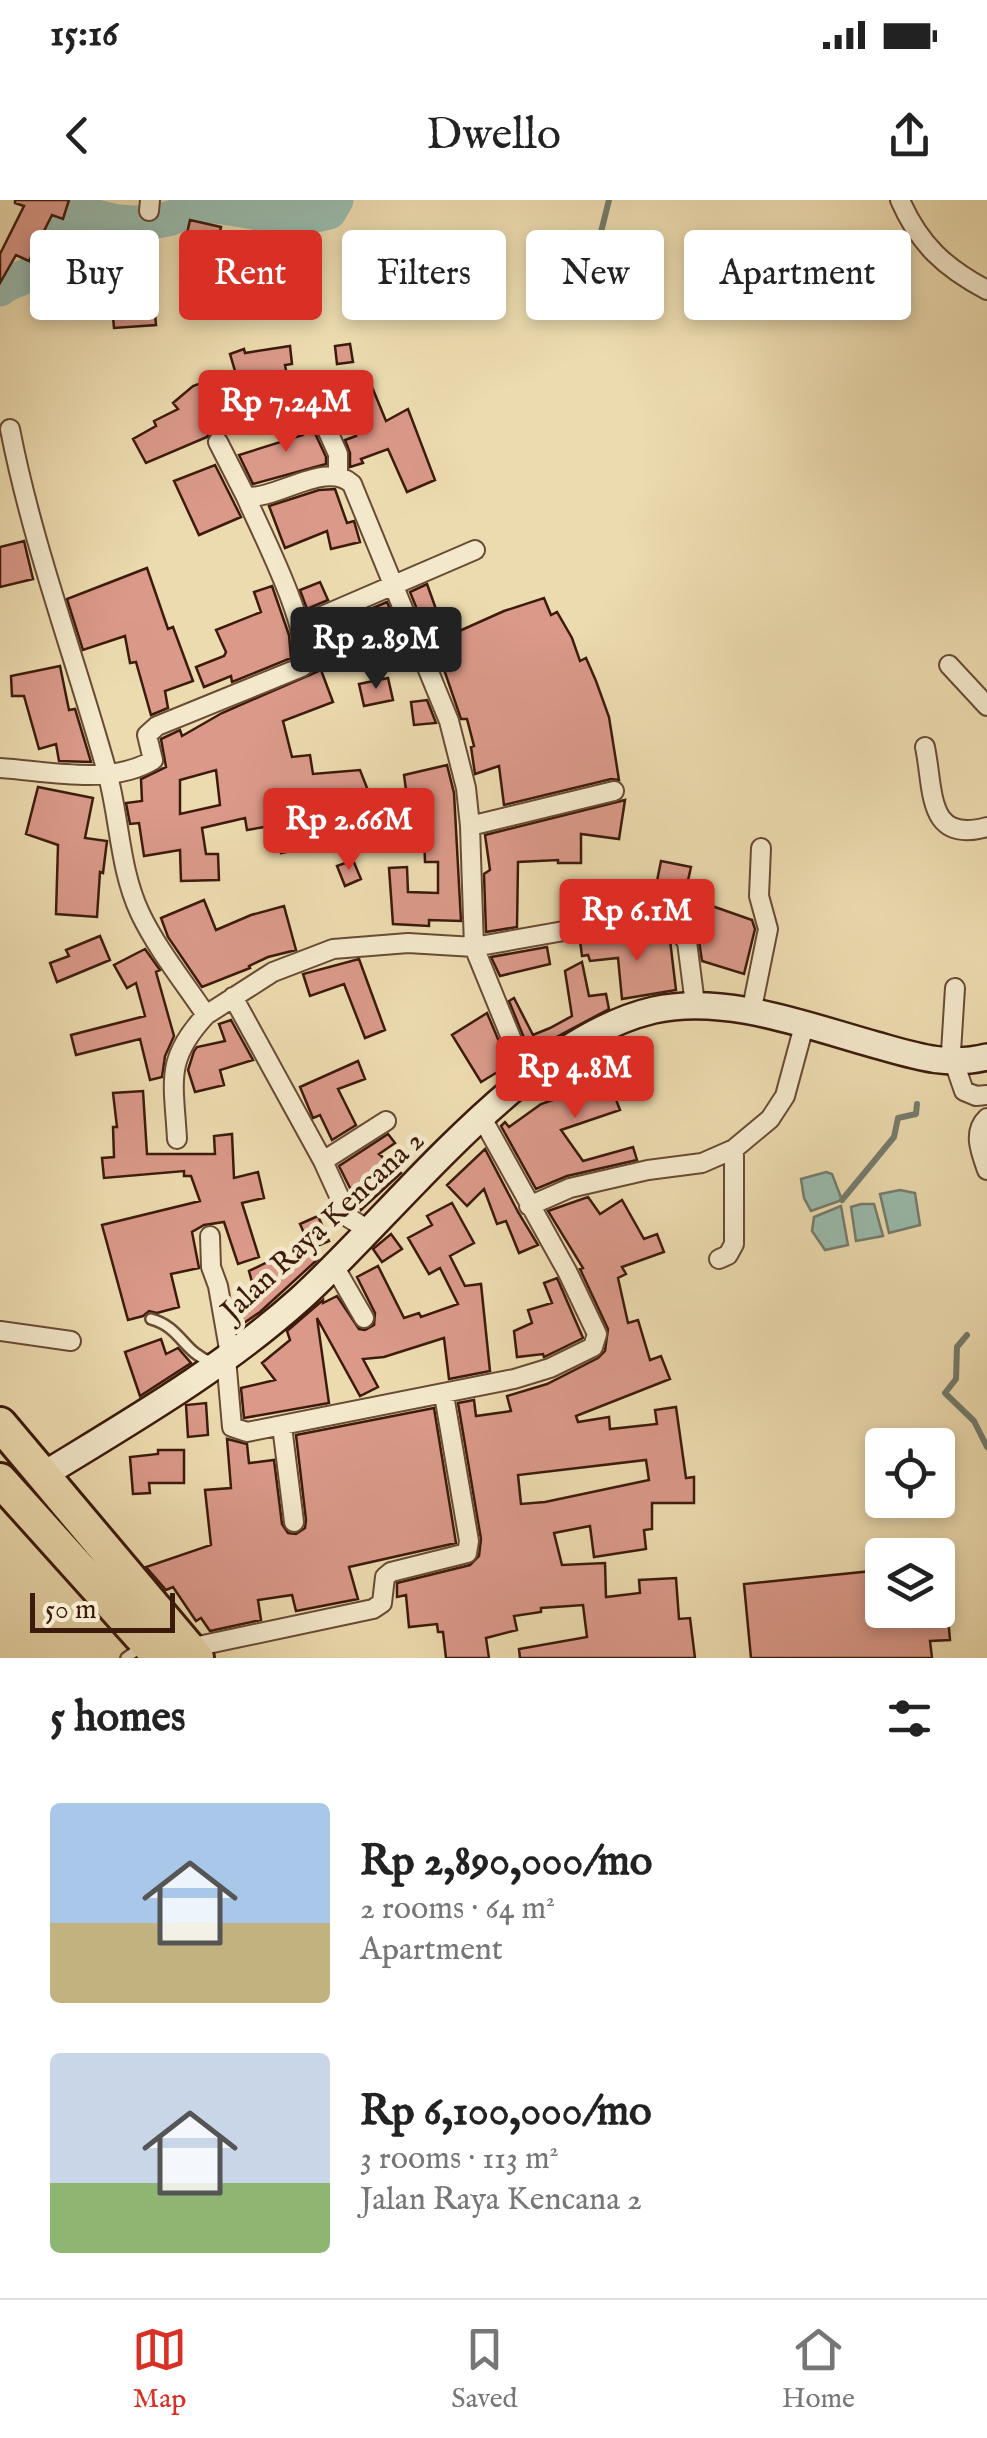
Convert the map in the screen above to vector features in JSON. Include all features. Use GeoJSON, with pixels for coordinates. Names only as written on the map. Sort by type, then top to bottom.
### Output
{"type":"FeatureCollection","features":[{"type":"Feature","properties":{"kind":"highway"},"geometry":{"type":"LineString","coordinates":[[0,1424],[44,1474],[163,1655]]}},
{"type":"Feature","properties":{"kind":"highway"},"geometry":{"type":"LineString","coordinates":[[0,1446],[163,1655]]}},
{"type":"Feature","properties":{"kind":"highway"},"geometry":{"type":"LineString","coordinates":[[2,1493],[163,1655]]}},
{"type":"Feature","properties":{"kind":"street"},"geometry":{"type":"LineString","coordinates":[[900,200],[922,243],[957,274],[987,290]]}},
{"type":"Feature","properties":{"kind":"street"},"geometry":{"type":"LineString","coordinates":[[313,398],[338,454],[338,475]]}},
{"type":"Feature","properties":{"kind":"street"},"geometry":{"type":"LineString","coordinates":[[10,429],[22,492],[52,601],[108,775],[124,866],[139,911],[206,1015]]}},
{"type":"Feature","properties":{"kind":"street"},"geometry":{"type":"LineString","coordinates":[[0,768],[108,775],[152,762],[148,735],[157,726],[302,668],[305,650],[300,625],[246,497],[218,442]]}},
{"type":"Feature","properties":{"kind":"street"},"geometry":{"type":"LineString","coordinates":[[246,497],[261,498],[322,476],[338,475],[352,484],[449,721],[466,788],[474,947],[526,1077]]}},
{"type":"Feature","properties":{"kind":"street"},"geometry":{"type":"LineString","coordinates":[[300,625],[476,550]]}},
{"type":"Feature","properties":{"kind":"street"},"geometry":{"type":"LineString","coordinates":[[949,665],[987,706]]}},
{"type":"Feature","properties":{"kind":"street"},"geometry":{"type":"LineString","coordinates":[[925,748],[942,821],[952,830],[963,832],[987,827]]}},
{"type":"Feature","properties":{"kind":"street"},"geometry":{"type":"LineString","coordinates":[[470,826],[614,791]]}},
{"type":"Feature","properties":{"kind":"street"},"geometry":{"type":"LineString","coordinates":[[751,1013],[768,929],[759,896],[761,848]]}},
{"type":"Feature","properties":{"kind":"street"},"geometry":{"type":"LineString","coordinates":[[177,1139],[174,1066],[178,1048],[187,1034],[206,1015],[273,972],[333,949],[408,943],[474,947],[592,926],[676,928],[688,942],[694,1004]]}},
{"type":"Feature","properties":{"kind":"street"},"geometry":{"type":"LineString","coordinates":[[955,988],[952,1052],[964,1091],[987,1095]]}},
{"type":"Feature","properties":{"kind":"street"},"geometry":{"type":"LineString","coordinates":[[233,997],[323,1162],[349,1218],[370,1231]]}},
{"type":"Feature","properties":{"kind":"street","name":"Jalan Raya Kencana 2"},"geometry":{"type":"LineString","coordinates":[[44,1474],[172,1396],[298,1301],[526,1077],[617,1023],[654,1010],[694,1004],[751,1013],[926,1058],[958,1062],[987,1057]]}},
{"type":"Feature","properties":{"kind":"street"},"geometry":{"type":"LineString","coordinates":[[529,1206],[570,1188],[648,1170],[702,1164],[734,1148],[770,1119],[785,1096],[804,1026]]}},
{"type":"Feature","properties":{"kind":"street"},"geometry":{"type":"LineString","coordinates":[[210,1236],[210,1267],[218,1286],[232,1427],[248,1432],[444,1396],[550,1368],[596,1344],[597,1334],[482,1118]]}},
{"type":"Feature","properties":{"kind":"street"},"geometry":{"type":"LineString","coordinates":[[987,1118],[978,1134],[987,1170]]}},
{"type":"Feature","properties":{"kind":"street"},"geometry":{"type":"LineString","coordinates":[[323,1162],[386,1122]]}},
{"type":"Feature","properties":{"kind":"street"},"geometry":{"type":"LineString","coordinates":[[720,1259],[728,1255],[734,1244],[734,1148]]}},
{"type":"Feature","properties":{"kind":"street"},"geometry":{"type":"LineString","coordinates":[[334,1266],[364,1318]]}},
{"type":"Feature","properties":{"kind":"street"},"geometry":{"type":"LineString","coordinates":[[0,1331],[71,1342]]}},
{"type":"Feature","properties":{"kind":"street"},"geometry":{"type":"LineString","coordinates":[[163,1655],[373,1609],[382,1603],[385,1577],[390,1572],[467,1553],[469,1542],[444,1396]]}},
{"type":"Feature","properties":{"kind":"street"},"geometry":{"type":"LineString","coordinates":[[282,1426],[294,1522]]}},
{"type":"Feature","properties":{"kind":"lane"},"geometry":{"type":"LineString","coordinates":[[151,1318],[166,1323],[195,1356],[224,1359]]}},
{"type":"Feature","properties":{"kind":"shaded area"},"geometry":{"type":"Polygon","coordinates":[[[832,1174],[842,1200],[811,1211],[801,1179],[832,1174]]]}},
{"type":"Feature","properties":{"kind":"shaded area"},"geometry":{"type":"Polygon","coordinates":[[[900,1190],[915,1193],[920,1225],[889,1233],[880,1194],[900,1190]]]}},
{"type":"Feature","properties":{"kind":"shaded area"},"geometry":{"type":"Polygon","coordinates":[[[874,1204],[883,1236],[856,1241],[851,1207],[874,1204]]]}},
{"type":"Feature","properties":{"kind":"shaded area"},"geometry":{"type":"Polygon","coordinates":[[[841,1206],[848,1245],[825,1250],[812,1231],[814,1217],[841,1206]]]}},
{"type":"Feature","properties":{"kind":"building"},"geometry":{"type":"Polygon","coordinates":[[[69,200],[63,219],[52,215],[44,230],[30,230],[29,261],[16,255],[0,283],[0,254],[24,206],[15,203],[69,200]]]}},
{"type":"Feature","properties":{"kind":"building"},"geometry":{"type":"Polygon","coordinates":[[[190,220],[221,227],[220,230],[188,230],[190,220]]]}},
{"type":"Feature","properties":{"kind":"building"},"geometry":{"type":"Polygon","coordinates":[[[113,320],[156,320],[156,325],[114,328],[113,320]]]}},
{"type":"Feature","properties":{"kind":"building"},"geometry":{"type":"Polygon","coordinates":[[[350,344],[353,362],[337,364],[335,346],[350,344]]]}},
{"type":"Feature","properties":{"kind":"building"},"geometry":{"type":"Polygon","coordinates":[[[290,346],[292,364],[285,365],[290,390],[256,395],[201,414],[207,437],[146,463],[133,439],[156,426],[154,421],[178,409],[173,403],[193,386],[235,371],[230,354],[244,349],[245,353],[290,346]]]}},
{"type":"Feature","properties":{"kind":"building"},"geometry":{"type":"Polygon","coordinates":[[[372,387],[386,421],[408,409],[435,480],[407,492],[388,449],[350,467],[345,440],[356,436],[341,400],[372,387]]]}},
{"type":"Feature","properties":{"kind":"building"},"geometry":{"type":"Polygon","coordinates":[[[301,403],[326,464],[253,484],[239,455],[303,435],[296,404],[301,403]]]}},
{"type":"Feature","properties":{"kind":"building"},"geometry":{"type":"Polygon","coordinates":[[[215,465],[241,517],[199,535],[174,481],[215,465]]]}},
{"type":"Feature","properties":{"kind":"building"},"geometry":{"type":"Polygon","coordinates":[[[335,489],[347,523],[354,521],[360,542],[331,549],[327,531],[285,548],[269,506],[319,490],[335,489]]]}},
{"type":"Feature","properties":{"kind":"building"},"geometry":{"type":"Polygon","coordinates":[[[24,541],[33,579],[0,587],[0,547],[24,541]]]}},
{"type":"Feature","properties":{"kind":"building"},"geometry":{"type":"Polygon","coordinates":[[[147,568],[168,629],[173,627],[193,681],[165,691],[168,708],[151,715],[136,662],[130,663],[125,636],[83,650],[67,599],[147,568]]]}},
{"type":"Feature","properties":{"kind":"building"},"geometry":{"type":"Polygon","coordinates":[[[320,582],[328,600],[307,609],[300,590],[320,582]]]}},
{"type":"Feature","properties":{"kind":"building"},"geometry":{"type":"Polygon","coordinates":[[[427,584],[446,637],[544,598],[551,615],[557,612],[572,638],[580,661],[586,658],[596,681],[609,717],[619,780],[504,805],[499,766],[475,774],[471,747],[474,746],[467,719],[461,719],[438,652],[435,654],[410,592],[427,584]]]}},
{"type":"Feature","properties":{"kind":"building"},"geometry":{"type":"Polygon","coordinates":[[[272,586],[289,635],[291,658],[232,682],[231,676],[204,687],[196,667],[226,652],[216,630],[261,612],[254,592],[272,586]]]}},
{"type":"Feature","properties":{"kind":"building"},"geometry":{"type":"Polygon","coordinates":[[[387,602],[411,660],[387,668],[374,630],[360,635],[354,616],[387,602]]]}},
{"type":"Feature","properties":{"kind":"building"},"geometry":{"type":"Polygon","coordinates":[[[60,666],[69,710],[75,709],[91,762],[59,761],[56,744],[39,749],[24,696],[12,696],[11,676],[60,666]]]}},
{"type":"Feature","properties":{"kind":"building"},"geometry":{"type":"Polygon","coordinates":[[[321,670],[333,702],[283,721],[292,757],[310,755],[313,774],[360,770],[369,793],[359,795],[361,813],[337,816],[336,805],[295,810],[302,849],[281,853],[276,825],[247,830],[245,818],[202,828],[206,854],[218,854],[219,880],[181,881],[180,850],[144,856],[139,823],[130,824],[126,803],[142,801],[141,779],[166,767],[161,739],[180,730],[182,736],[222,713],[321,670]],[[216,770],[180,780],[180,814],[220,805],[216,770]]]}},
{"type":"Feature","properties":{"kind":"building"},"geometry":{"type":"Polygon","coordinates":[[[388,678],[393,700],[364,706],[359,684],[388,678]]]}},
{"type":"Feature","properties":{"kind":"building"},"geometry":{"type":"Polygon","coordinates":[[[427,700],[436,723],[414,725],[411,702],[427,700]]]}},
{"type":"Feature","properties":{"kind":"building"},"geometry":{"type":"Polygon","coordinates":[[[447,765],[454,793],[461,921],[429,920],[429,926],[393,924],[389,868],[407,867],[408,892],[438,893],[438,862],[425,862],[424,833],[412,835],[404,775],[447,765]]]}},
{"type":"Feature","properties":{"kind":"building"},"geometry":{"type":"Polygon","coordinates":[[[38,787],[93,798],[85,838],[107,841],[97,917],[56,914],[58,845],[26,834],[38,787]]]}},
{"type":"Feature","properties":{"kind":"building"},"geometry":{"type":"Polygon","coordinates":[[[625,800],[619,839],[581,834],[581,863],[518,862],[517,927],[486,932],[484,874],[490,870],[485,835],[625,800]]]}},
{"type":"Feature","properties":{"kind":"building"},"geometry":{"type":"Polygon","coordinates":[[[353,860],[361,879],[345,886],[337,866],[353,860]]]}},
{"type":"Feature","properties":{"kind":"building"},"geometry":{"type":"Polygon","coordinates":[[[661,861],[691,867],[685,894],[752,920],[755,929],[744,974],[702,961],[699,941],[707,918],[642,915],[647,885],[656,886],[661,861]]]}},
{"type":"Feature","properties":{"kind":"building"},"geometry":{"type":"Polygon","coordinates":[[[578,887],[606,887],[606,914],[578,916],[578,887]]]}},
{"type":"Feature","properties":{"kind":"building"},"geometry":{"type":"Polygon","coordinates":[[[204,900],[216,930],[284,906],[296,950],[268,957],[202,987],[168,937],[161,918],[204,900]]]}},
{"type":"Feature","properties":{"kind":"building"},"geometry":{"type":"Polygon","coordinates":[[[100,936],[110,960],[57,982],[50,963],[69,956],[66,950],[100,936]]]}},
{"type":"Feature","properties":{"kind":"building"},"geometry":{"type":"Polygon","coordinates":[[[670,940],[676,990],[622,999],[618,958],[590,961],[588,955],[582,956],[580,941],[670,940]]]}},
{"type":"Feature","properties":{"kind":"building"},"geometry":{"type":"Polygon","coordinates":[[[547,947],[550,964],[500,976],[491,957],[547,947]]]}},
{"type":"Feature","properties":{"kind":"building"},"geometry":{"type":"Polygon","coordinates":[[[145,949],[160,970],[156,972],[174,1036],[165,1056],[162,1077],[150,1080],[140,1039],[76,1055],[71,1035],[145,1016],[136,983],[127,988],[114,965],[145,949]]]}},
{"type":"Feature","properties":{"kind":"building"},"geometry":{"type":"Polygon","coordinates":[[[359,959],[385,1030],[365,1038],[344,984],[310,996],[303,974],[359,959]]]}},
{"type":"Feature","properties":{"kind":"building"},"geometry":{"type":"Polygon","coordinates":[[[582,962],[589,996],[606,994],[609,1009],[531,1055],[509,1001],[514,998],[533,1035],[550,1028],[572,1016],[565,971],[582,962]]]}},
{"type":"Feature","properties":{"kind":"building"},"geometry":{"type":"Polygon","coordinates":[[[487,1013],[509,1065],[481,1082],[452,1035],[487,1013]]]}},
{"type":"Feature","properties":{"kind":"building"},"geometry":{"type":"Polygon","coordinates":[[[231,1020],[253,1060],[220,1070],[224,1085],[195,1092],[188,1070],[194,1051],[225,1041],[219,1024],[231,1020]]]}},
{"type":"Feature","properties":{"kind":"building"},"geometry":{"type":"Polygon","coordinates":[[[640,1048],[642,1094],[615,1097],[620,1110],[561,1130],[583,1161],[633,1147],[637,1160],[567,1176],[536,1189],[501,1126],[505,1122],[509,1127],[541,1104],[588,1088],[583,1064],[640,1048]]]}},
{"type":"Feature","properties":{"kind":"building"},"geometry":{"type":"Polygon","coordinates":[[[358,1061],[365,1079],[338,1089],[356,1125],[332,1140],[320,1115],[313,1118],[300,1087],[358,1061]]]}},
{"type":"Feature","properties":{"kind":"building"},"geometry":{"type":"Polygon","coordinates":[[[143,1091],[147,1154],[215,1154],[214,1136],[232,1134],[234,1178],[258,1172],[264,1198],[242,1203],[259,1257],[238,1264],[224,1222],[204,1225],[192,1232],[199,1268],[171,1274],[179,1307],[157,1313],[149,1311],[128,1320],[102,1225],[200,1201],[191,1176],[184,1176],[184,1171],[104,1178],[102,1158],[114,1157],[113,1127],[117,1127],[113,1093],[143,1091]]]}},
{"type":"Feature","properties":{"kind":"building"},"geometry":{"type":"Polygon","coordinates":[[[388,1134],[395,1143],[379,1154],[401,1173],[361,1210],[339,1166],[388,1134]]]}},
{"type":"Feature","properties":{"kind":"building"},"geometry":{"type":"Polygon","coordinates":[[[485,1149],[538,1245],[519,1253],[506,1221],[497,1224],[484,1189],[467,1206],[447,1185],[485,1149]]]}},
{"type":"Feature","properties":{"kind":"building"},"geometry":{"type":"Polygon","coordinates":[[[588,1197],[600,1214],[622,1200],[644,1239],[657,1234],[664,1252],[622,1267],[626,1274],[618,1278],[628,1323],[638,1320],[650,1360],[661,1356],[670,1379],[576,1416],[578,1422],[609,1417],[610,1429],[657,1424],[655,1410],[676,1407],[686,1478],[694,1477],[694,1503],[652,1503],[652,1529],[644,1530],[646,1549],[594,1557],[590,1526],[554,1533],[562,1565],[605,1563],[606,1597],[640,1593],[639,1580],[676,1578],[679,1619],[690,1618],[695,1658],[520,1658],[519,1649],[587,1637],[583,1605],[541,1608],[541,1612],[514,1616],[517,1630],[486,1638],[489,1658],[446,1658],[443,1632],[438,1632],[437,1624],[409,1627],[406,1595],[397,1597],[397,1583],[470,1565],[479,1556],[481,1539],[458,1403],[474,1400],[476,1416],[511,1411],[507,1396],[547,1384],[605,1351],[608,1329],[580,1269],[583,1268],[548,1211],[588,1197]],[[646,1460],[518,1475],[521,1504],[649,1480],[646,1460]]]}},
{"type":"Feature","properties":{"kind":"building"},"geometry":{"type":"Polygon","coordinates":[[[452,1203],[474,1243],[450,1256],[465,1286],[481,1284],[490,1371],[449,1379],[444,1338],[384,1357],[363,1359],[378,1387],[360,1396],[317,1318],[329,1403],[244,1418],[241,1388],[275,1380],[262,1363],[290,1340],[287,1331],[323,1300],[337,1296],[359,1329],[374,1325],[375,1313],[357,1277],[378,1266],[404,1318],[419,1313],[421,1317],[458,1304],[440,1268],[429,1274],[408,1238],[432,1225],[427,1216],[452,1203]]]}},
{"type":"Feature","properties":{"kind":"building"},"geometry":{"type":"Polygon","coordinates":[[[318,1216],[329,1241],[317,1246],[318,1259],[238,1327],[234,1303],[256,1297],[249,1271],[308,1242],[300,1224],[318,1216]]]}},
{"type":"Feature","properties":{"kind":"building"},"geometry":{"type":"Polygon","coordinates":[[[391,1234],[402,1249],[382,1262],[373,1249],[391,1234]]]}},
{"type":"Feature","properties":{"kind":"building"},"geometry":{"type":"Polygon","coordinates":[[[557,1278],[583,1338],[544,1357],[517,1357],[514,1331],[532,1323],[528,1310],[552,1303],[544,1283],[557,1278]]]}},
{"type":"Feature","properties":{"kind":"building"},"geometry":{"type":"Polygon","coordinates":[[[161,1339],[166,1354],[178,1348],[191,1363],[140,1396],[125,1352],[161,1339]]]}},
{"type":"Feature","properties":{"kind":"building"},"geometry":{"type":"Polygon","coordinates":[[[206,1403],[208,1435],[188,1437],[186,1405],[206,1403]]]}},
{"type":"Feature","properties":{"kind":"building"},"geometry":{"type":"Polygon","coordinates":[[[434,1408],[456,1543],[349,1567],[358,1599],[296,1611],[292,1595],[258,1600],[261,1620],[210,1631],[201,1618],[196,1621],[173,1587],[166,1590],[146,1567],[211,1545],[205,1490],[231,1488],[227,1439],[247,1444],[249,1463],[274,1460],[282,1524],[288,1533],[296,1534],[305,1528],[306,1520],[296,1435],[434,1408]]]}},
{"type":"Feature","properties":{"kind":"building"},"geometry":{"type":"Polygon","coordinates":[[[158,1450],[184,1450],[184,1483],[149,1483],[150,1493],[133,1494],[130,1457],[158,1454],[158,1450]]]}},
{"type":"Feature","properties":{"kind":"building"},"geometry":{"type":"Polygon","coordinates":[[[865,1572],[865,1628],[949,1628],[950,1640],[930,1641],[932,1658],[751,1658],[744,1584],[865,1572]]]}},
{"type":"Feature","properties":{"kind":"waterway"},"geometry":{"type":"LineString","coordinates":[[0,289],[36,270],[66,225],[80,212],[136,223],[159,221],[209,206],[298,217],[329,212],[336,200]]}},
{"type":"Feature","properties":{"kind":"waterway"},"geometry":{"type":"LineString","coordinates":[[602,230],[609,200]]}},
{"type":"Feature","properties":{"kind":"waterway"},"geometry":{"type":"LineString","coordinates":[[842,1200],[894,1137],[898,1118],[916,1114],[917,1104]]}},
{"type":"Feature","properties":{"kind":"waterway"},"geometry":{"type":"LineString","coordinates":[[967,1335],[957,1347],[956,1379],[945,1393],[974,1421],[987,1447]]}}]}
